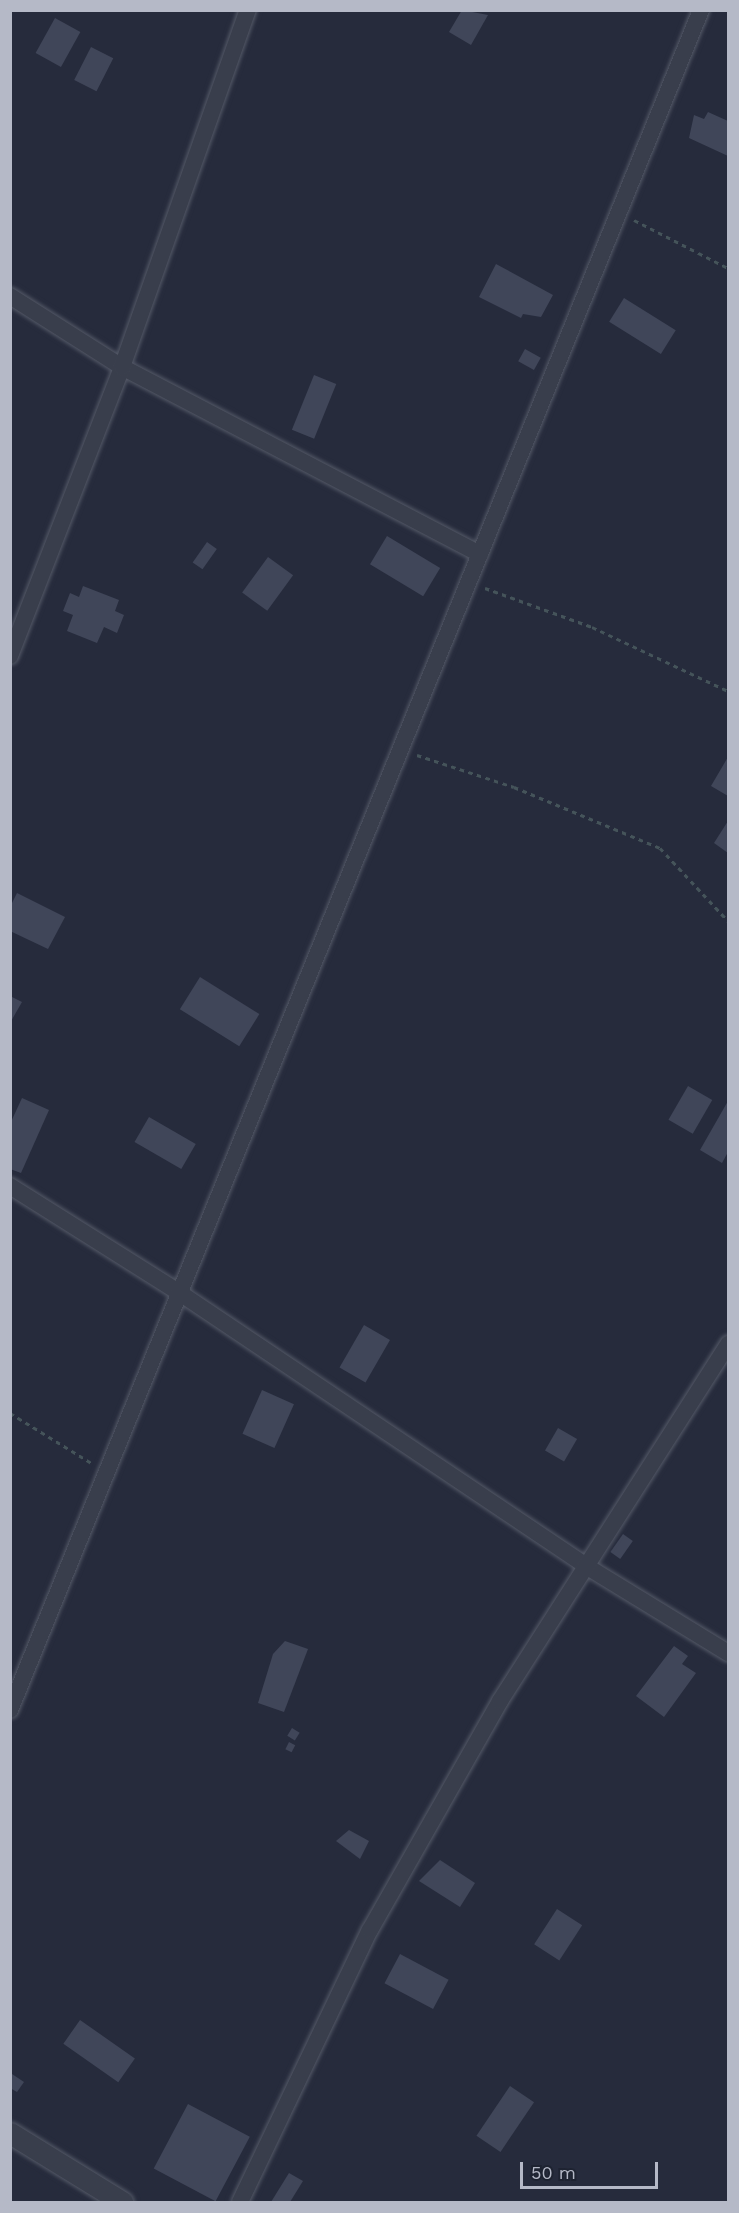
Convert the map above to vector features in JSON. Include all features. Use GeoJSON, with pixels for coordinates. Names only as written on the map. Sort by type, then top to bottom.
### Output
{"type":"FeatureCollection","features":[{"type":"Feature","properties":{"kind":"street"},"geometry":{"type":"LineString","coordinates":[[10,656],[122,367],[248,10]]}},
{"type":"Feature","properties":{"kind":"street"},"geometry":{"type":"LineString","coordinates":[[10,1710],[701,10]]}},
{"type":"Feature","properties":{"kind":"street"},"geometry":{"type":"LineString","coordinates":[[10,296],[122,367],[480,554]]}},
{"type":"Feature","properties":{"kind":"street"},"geometry":{"type":"LineString","coordinates":[[10,1186],[180,1293],[586,1566],[729,1653]]}},
{"type":"Feature","properties":{"kind":"street"},"geometry":{"type":"LineString","coordinates":[[240,2202],[370,1930],[500,1701],[729,1344]]}},
{"type":"Feature","properties":{"kind":"street"},"geometry":{"type":"LineString","coordinates":[[10,2133],[122,2202]]}},
{"type":"Feature","properties":{"kind":"path"},"geometry":{"type":"LineString","coordinates":[[619,213],[729,268]]}},
{"type":"Feature","properties":{"kind":"path"},"geometry":{"type":"LineString","coordinates":[[469,583],[592,627],[729,691]]}},
{"type":"Feature","properties":{"kind":"path"},"geometry":{"type":"LineString","coordinates":[[401,750],[514,787],[660,848],[729,921]]}},
{"type":"Feature","properties":{"kind":"path"},"geometry":{"type":"LineString","coordinates":[[10,1413],[107,1472]]}},
{"type":"Feature","properties":{"kind":"building"},"geometry":{"type":"Polygon","coordinates":[[[462,10],[488,15],[471,45],[449,32],[462,10]]]}},
{"type":"Feature","properties":{"kind":"building"},"geometry":{"type":"Polygon","coordinates":[[[55,18],[80,32],[61,67],[36,53],[55,18]]]}},
{"type":"Feature","properties":{"kind":"building"},"geometry":{"type":"Polygon","coordinates":[[[91,47],[113,58],[96,91],[74,80],[91,47]]]}},
{"type":"Feature","properties":{"kind":"building"},"geometry":{"type":"Polygon","coordinates":[[[708,112],[728,121],[728,156],[689,138],[694,115],[704,119],[708,112]]]}},
{"type":"Feature","properties":{"kind":"building"},"geometry":{"type":"Polygon","coordinates":[[[496,264],[553,295],[541,317],[523,314],[521,318],[479,297],[496,264]]]}},
{"type":"Feature","properties":{"kind":"building"},"geometry":{"type":"Polygon","coordinates":[[[624,298],[676,330],[661,354],[609,322],[624,298]]]}},
{"type":"Feature","properties":{"kind":"building"},"geometry":{"type":"Polygon","coordinates":[[[525,349],[541,358],[534,370],[518,361],[525,349]]]}},
{"type":"Feature","properties":{"kind":"building"},"geometry":{"type":"Polygon","coordinates":[[[314,375],[336,384],[314,439],[292,430],[314,375]]]}},
{"type":"Feature","properties":{"kind":"building"},"geometry":{"type":"Polygon","coordinates":[[[387,536],[440,568],[423,596],[370,564],[387,536]]]}},
{"type":"Feature","properties":{"kind":"building"},"geometry":{"type":"Polygon","coordinates":[[[207,542],[217,549],[202,569],[193,562],[207,542]]]}},
{"type":"Feature","properties":{"kind":"building"},"geometry":{"type":"Polygon","coordinates":[[[268,557],[293,575],[267,611],[242,593],[268,557]]]}},
{"type":"Feature","properties":{"kind":"building"},"geometry":{"type":"Polygon","coordinates":[[[83,586],[119,600],[115,611],[124,615],[117,633],[104,627],[97,643],[67,631],[73,615],[63,611],[70,593],[79,597],[83,586]]]}},
{"type":"Feature","properties":{"kind":"building"},"geometry":{"type":"Polygon","coordinates":[[[728,757],[728,796],[711,786],[728,757]]]}},
{"type":"Feature","properties":{"kind":"building"},"geometry":{"type":"Polygon","coordinates":[[[728,821],[728,853],[714,843],[728,821]]]}},
{"type":"Feature","properties":{"kind":"building"},"geometry":{"type":"Polygon","coordinates":[[[17,893],[65,917],[48,949],[10,931],[10,907],[17,893]]]}},
{"type":"Feature","properties":{"kind":"building"},"geometry":{"type":"Polygon","coordinates":[[[200,977],[259,1014],[239,1046],[180,1009],[200,977]]]}},
{"type":"Feature","properties":{"kind":"building"},"geometry":{"type":"Polygon","coordinates":[[[10,996],[22,1002],[10,1023],[10,996]]]}},
{"type":"Feature","properties":{"kind":"building"},"geometry":{"type":"Polygon","coordinates":[[[688,1086],[712,1100],[693,1134],[668,1120],[688,1086]]]}},
{"type":"Feature","properties":{"kind":"building"},"geometry":{"type":"Polygon","coordinates":[[[22,1098],[49,1110],[21,1173],[10,1169],[10,1124],[22,1098]]]}},
{"type":"Feature","properties":{"kind":"building"},"geometry":{"type":"Polygon","coordinates":[[[728,1101],[728,1152],[722,1163],[700,1150],[728,1101]]]}},
{"type":"Feature","properties":{"kind":"building"},"geometry":{"type":"Polygon","coordinates":[[[149,1117],[196,1144],[181,1169],[134,1142],[149,1117]]]}},
{"type":"Feature","properties":{"kind":"building"},"geometry":{"type":"Polygon","coordinates":[[[364,1325],[390,1340],[365,1382],[340,1367],[364,1325]]]}},
{"type":"Feature","properties":{"kind":"building"},"geometry":{"type":"Polygon","coordinates":[[[262,1390],[294,1404],[274,1448],[242,1434],[262,1390]]]}},
{"type":"Feature","properties":{"kind":"building"},"geometry":{"type":"Polygon","coordinates":[[[558,1428],[577,1439],[564,1462],[545,1451],[558,1428]]]}},
{"type":"Feature","properties":{"kind":"building"},"geometry":{"type":"Polygon","coordinates":[[[623,1534],[633,1541],[620,1559],[610,1552],[623,1534]]]}},
{"type":"Feature","properties":{"kind":"building"},"geometry":{"type":"Polygon","coordinates":[[[285,1641],[308,1649],[284,1712],[258,1703],[273,1654],[285,1641]]]}},
{"type":"Feature","properties":{"kind":"building"},"geometry":{"type":"Polygon","coordinates":[[[674,1646],[688,1656],[682,1664],[696,1673],[664,1717],[636,1696],[674,1646]]]}},
{"type":"Feature","properties":{"kind":"building"},"geometry":{"type":"Polygon","coordinates":[[[292,1728],[300,1733],[295,1740],[287,1736],[292,1728]]]}},
{"type":"Feature","properties":{"kind":"building"},"geometry":{"type":"Polygon","coordinates":[[[289,1742],[295,1745],[292,1752],[285,1749],[289,1742]]]}},
{"type":"Feature","properties":{"kind":"building"},"geometry":{"type":"Polygon","coordinates":[[[349,1830],[369,1841],[360,1859],[336,1841],[349,1830]]]}},
{"type":"Feature","properties":{"kind":"building"},"geometry":{"type":"Polygon","coordinates":[[[440,1860],[475,1883],[460,1907],[419,1881],[440,1860]]]}},
{"type":"Feature","properties":{"kind":"building"},"geometry":{"type":"Polygon","coordinates":[[[557,1909],[582,1925],[559,1961],[534,1944],[557,1909]]]}},
{"type":"Feature","properties":{"kind":"building"},"geometry":{"type":"Polygon","coordinates":[[[400,1954],[449,1980],[433,2009],[385,1983],[400,1954]]]}},
{"type":"Feature","properties":{"kind":"building"},"geometry":{"type":"Polygon","coordinates":[[[80,2020],[135,2058],[118,2082],[63,2044],[80,2020]]]}},
{"type":"Feature","properties":{"kind":"building"},"geometry":{"type":"Polygon","coordinates":[[[12,2074],[24,2082],[17,2092],[10,2088],[12,2074]]]}},
{"type":"Feature","properties":{"kind":"building"},"geometry":{"type":"Polygon","coordinates":[[[510,2086],[534,2102],[500,2152],[476,2136],[510,2086]]]}},
{"type":"Feature","properties":{"kind":"building"},"geometry":{"type":"Polygon","coordinates":[[[188,2104],[250,2137],[216,2201],[154,2168],[188,2104]]]}},
{"type":"Feature","properties":{"kind":"building"},"geometry":{"type":"Polygon","coordinates":[[[289,2173],[303,2181],[290,2202],[271,2202],[289,2173]]]}}]}
